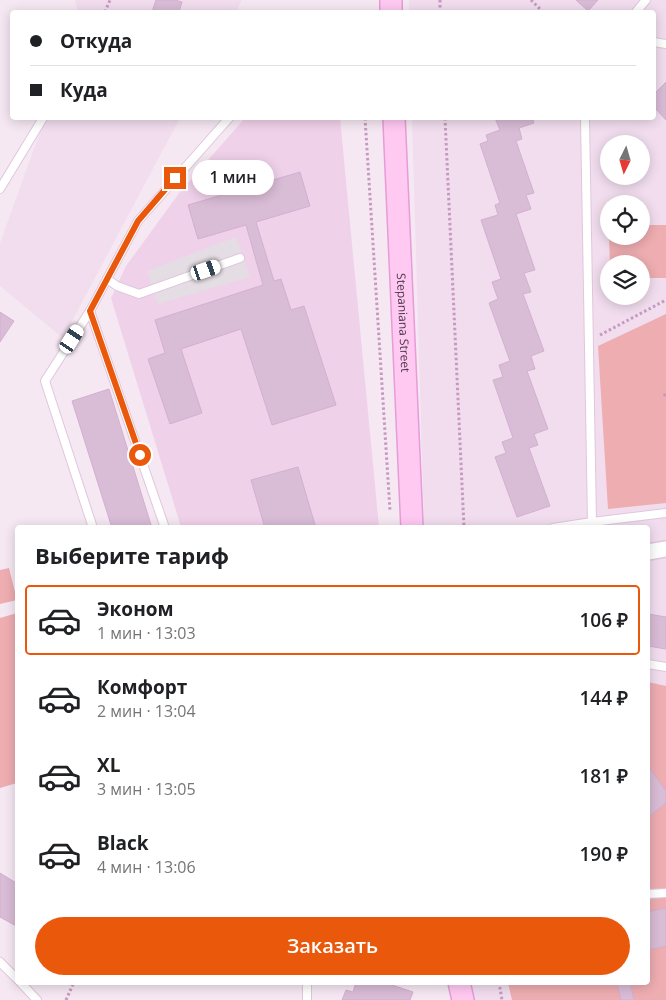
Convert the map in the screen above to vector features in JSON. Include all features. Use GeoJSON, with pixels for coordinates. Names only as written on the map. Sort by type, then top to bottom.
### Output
{"type":"FeatureCollection","features":[{"type":"Feature","properties":{"kind":"main road","name":"Stepaniana Street"},"geometry":{"type":"LineString","coordinates":[[394,120],[412,525]]}},
{"type":"Feature","properties":{"kind":"main road"},"geometry":{"type":"LineString","coordinates":[[460,985],[463,1000]]}},
{"type":"Feature","properties":{"kind":"street"},"geometry":{"type":"LineString","coordinates":[[650,552],[666,549]]}},
{"type":"Feature","properties":{"kind":"lane"},"geometry":{"type":"LineString","coordinates":[[638,10],[646,0]]}},
{"type":"Feature","properties":{"kind":"lane"},"geometry":{"type":"LineString","coordinates":[[0,189],[42,120]]}},
{"type":"Feature","properties":{"kind":"lane"},"geometry":{"type":"LineString","coordinates":[[92,525],[45,381],[90,311],[138,221],[227,120]]}},
{"type":"Feature","properties":{"kind":"lane"},"geometry":{"type":"LineString","coordinates":[[585,120],[592,522]]}},
{"type":"Feature","properties":{"kind":"lane"},"geometry":{"type":"LineString","coordinates":[[107,279],[117,286],[139,294],[240,258]]}},
{"type":"Feature","properties":{"kind":"lane"},"geometry":{"type":"LineString","coordinates":[[90,311],[164,525]]}},
{"type":"Feature","properties":{"kind":"lane"},"geometry":{"type":"LineString","coordinates":[[572,525],[666,513]]}},
{"type":"Feature","properties":{"kind":"lane"},"geometry":{"type":"LineString","coordinates":[[650,664],[666,667]]}},
{"type":"Feature","properties":{"kind":"lane"},"geometry":{"type":"LineString","coordinates":[[650,894],[666,893]]}},
{"type":"Feature","properties":{"kind":"lane"},"geometry":{"type":"LineString","coordinates":[[0,962],[15,977]]}},
{"type":"Feature","properties":{"kind":"lane"},"geometry":{"type":"LineString","coordinates":[[23,985],[37,1000]]}},
{"type":"Feature","properties":{"kind":"lane"},"geometry":{"type":"LineString","coordinates":[[307,985],[307,1000]]}},
{"type":"Feature","properties":{"kind":"path"},"geometry":{"type":"LineString","coordinates":[[531,0],[541,10]]}},
{"type":"Feature","properties":{"kind":"path"},"geometry":{"type":"LineString","coordinates":[[365,120],[390,518]]}},
{"type":"Feature","properties":{"kind":"path"},"geometry":{"type":"LineString","coordinates":[[445,120],[464,525]]}},
{"type":"Feature","properties":{"kind":"path"},"geometry":{"type":"LineString","coordinates":[[588,341],[666,300]]}},
{"type":"Feature","properties":{"kind":"path"},"geometry":{"type":"LineString","coordinates":[[66,1000],[73,985]]}},
{"type":"Feature","properties":{"kind":"path"},"geometry":{"type":"LineString","coordinates":[[499,985],[502,1000]]}},
{"type":"Feature","properties":{"kind":"shaded area"},"geometry":{"type":"Polygon","coordinates":[[[75,0],[242,0],[237,10],[78,10],[75,0]]]}},
{"type":"Feature","properties":{"kind":"shaded area"},"geometry":{"type":"Polygon","coordinates":[[[409,0],[666,0],[666,1000],[473,1000],[470,985],[650,985],[650,525],[424,525],[412,120],[656,120],[656,10],[409,10],[409,0]]]}},
{"type":"Feature","properties":{"kind":"shaded area"},"geometry":{"type":"Polygon","coordinates":[[[44,120],[179,120],[63,338],[0,286],[0,243],[44,120]]]}},
{"type":"Feature","properties":{"kind":"shaded area"},"geometry":{"type":"Polygon","coordinates":[[[243,120],[340,120],[379,525],[180,525],[111,298],[126,266],[180,192],[243,120]]]}},
{"type":"Feature","properties":{"kind":"shaded area"},"geometry":{"type":"Polygon","coordinates":[[[650,225],[666,225],[666,278],[650,278],[650,255],[610,255],[609,245],[650,245],[650,225]]]}},
{"type":"Feature","properties":{"kind":"shaded area"},"geometry":{"type":"Polygon","coordinates":[[[236,237],[250,277],[158,304],[147,271],[236,237]]]}},
{"type":"Feature","properties":{"kind":"shaded area"},"geometry":{"type":"Polygon","coordinates":[[[666,314],[666,503],[608,509],[598,346],[666,314]]]}},
{"type":"Feature","properties":{"kind":"shaded area"},"geometry":{"type":"Polygon","coordinates":[[[9,568],[15,592],[15,600],[0,604],[0,570],[9,568]]]}},
{"type":"Feature","properties":{"kind":"shaded area"},"geometry":{"type":"Polygon","coordinates":[[[15,614],[15,784],[0,788],[0,618],[15,614]]]}},
{"type":"Feature","properties":{"kind":"shaded area"},"geometry":{"type":"Polygon","coordinates":[[[650,682],[666,686],[666,1000],[512,1000],[508,985],[650,985],[650,682]]]}},
{"type":"Feature","properties":{"kind":"building"},"geometry":{"type":"Polygon","coordinates":[[[156,0],[182,2],[180,10],[153,10],[156,0]]]}},
{"type":"Feature","properties":{"kind":"building"},"geometry":{"type":"Polygon","coordinates":[[[576,0],[598,0],[589,10],[576,0]]]}},
{"type":"Feature","properties":{"kind":"building"},"geometry":{"type":"Polygon","coordinates":[[[666,82],[666,120],[656,109],[656,92],[666,82]]]}},
{"type":"Feature","properties":{"kind":"building"},"geometry":{"type":"Polygon","coordinates":[[[496,120],[533,120],[534,123],[519,128],[522,139],[516,141],[534,193],[526,195],[531,209],[516,214],[535,270],[524,273],[531,292],[523,294],[544,351],[531,356],[535,369],[527,371],[548,429],[534,434],[538,445],[529,448],[550,506],[517,517],[495,457],[506,453],[502,442],[513,438],[493,380],[503,377],[499,365],[510,361],[489,303],[498,299],[492,282],[501,279],[481,220],[498,215],[495,205],[500,203],[480,144],[488,141],[486,135],[500,130],[496,120]]]}},
{"type":"Feature","properties":{"kind":"building"},"geometry":{"type":"Polygon","coordinates":[[[300,172],[310,206],[256,222],[274,281],[281,279],[291,310],[304,306],[336,405],[272,425],[241,329],[181,349],[202,413],[170,424],[148,359],[165,353],[155,320],[263,285],[246,225],[198,239],[188,205],[300,172]]]}},
{"type":"Feature","properties":{"kind":"building"},"geometry":{"type":"Polygon","coordinates":[[[0,312],[14,321],[0,342],[0,312]]]}},
{"type":"Feature","properties":{"kind":"building"},"geometry":{"type":"Polygon","coordinates":[[[109,389],[151,525],[111,525],[72,401],[109,389]]]}},
{"type":"Feature","properties":{"kind":"building"},"geometry":{"type":"Polygon","coordinates":[[[298,467],[315,525],[264,525],[251,480],[298,467]]]}},
{"type":"Feature","properties":{"kind":"building"},"geometry":{"type":"Polygon","coordinates":[[[650,614],[666,617],[666,649],[650,646],[650,614]]]}},
{"type":"Feature","properties":{"kind":"building"},"geometry":{"type":"Polygon","coordinates":[[[650,769],[666,791],[666,803],[650,815],[650,769]]]}},
{"type":"Feature","properties":{"kind":"building"},"geometry":{"type":"Polygon","coordinates":[[[0,873],[15,882],[15,925],[0,917],[0,873]]]}},
{"type":"Feature","properties":{"kind":"building"},"geometry":{"type":"Polygon","coordinates":[[[666,908],[666,946],[650,950],[650,912],[666,908]]]}},
{"type":"Feature","properties":{"kind":"building"},"geometry":{"type":"Polygon","coordinates":[[[355,985],[392,985],[413,992],[410,1000],[342,1000],[346,990],[353,992],[355,985]]]}},
{"type":"Feature","properties":{"kind":"building"},"geometry":{"type":"Polygon","coordinates":[[[618,985],[631,985],[634,1000],[621,1000],[618,985]]]}},
{"type":"Feature","properties":{"kind":"route"},"geometry":{"type":"LineString","coordinates":[[140,455],[90,311],[138,221],[175,178]]}}]}
